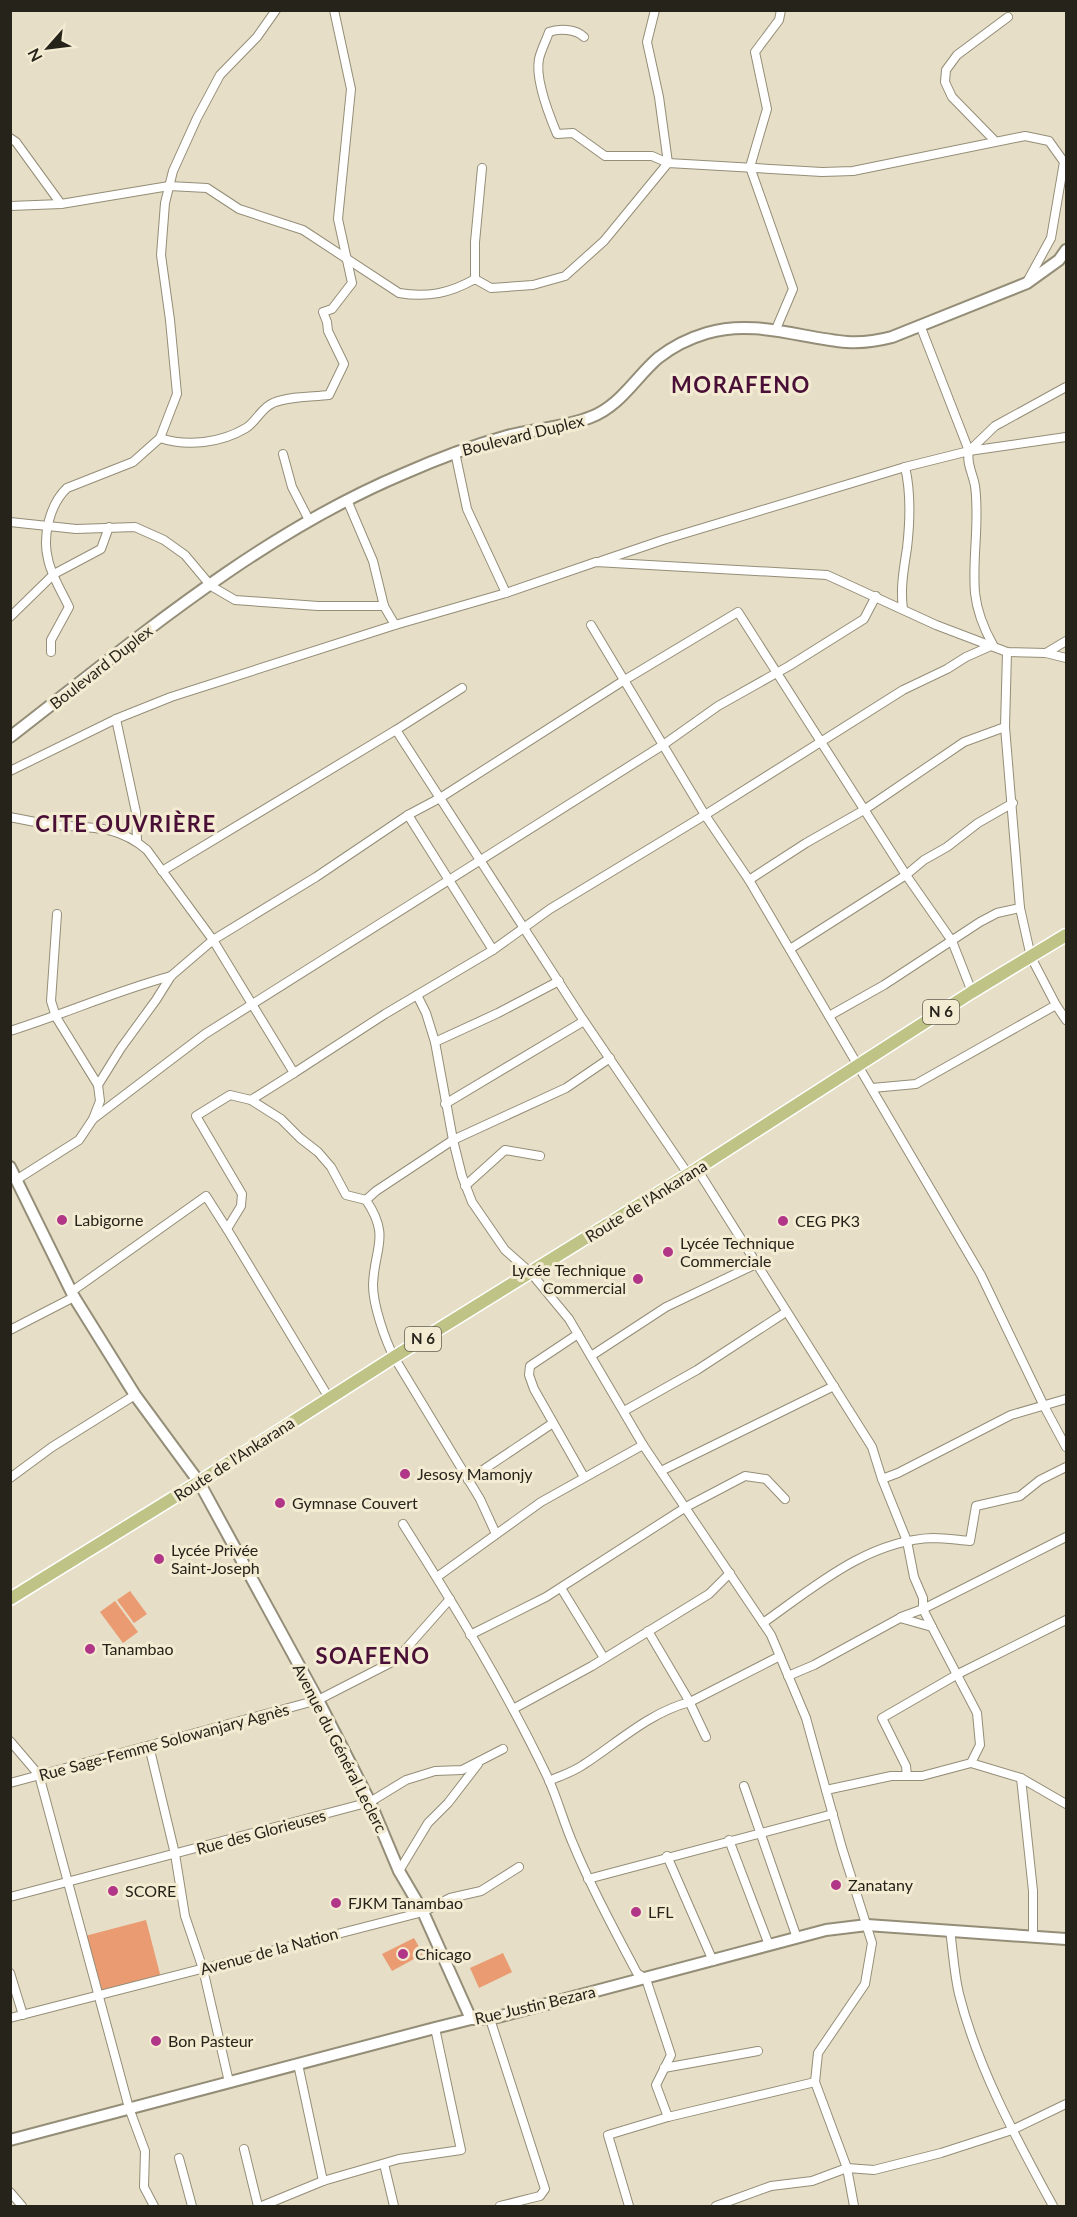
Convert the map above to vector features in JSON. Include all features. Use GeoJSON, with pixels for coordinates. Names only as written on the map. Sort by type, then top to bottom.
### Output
{"type":"FeatureCollection","features":[{"type":"Feature","properties":{"kind":"main road","name":"Route de l'Ankarana"},"geometry":{"type":"LineString","coordinates":[[10,1599],[199,1482],[393,1357],[693,1172],[858,1064],[1066,935]]}},
{"type":"Feature","properties":{"kind":"street"},"geometry":{"type":"LineString","coordinates":[[51,652],[51,640],[69,607],[47,559],[47,526],[60,495],[67,488],[133,462],[160,438],[177,394],[161,255],[165,203],[169,186],[196,118],[220,75],[257,36],[276,10]]}},
{"type":"Feature","properties":{"kind":"street"},"geometry":{"type":"LineString","coordinates":[[160,438],[175,443],[203,442],[247,428],[271,403],[328,395],[344,364],[328,331],[322,312],[332,309],[352,283],[338,219],[351,88],[334,10]]}},
{"type":"Feature","properties":{"kind":"street"},"geometry":{"type":"LineString","coordinates":[[475,279],[490,288],[533,285],[565,276],[604,241],[668,163],[659,97],[647,42],[655,10]]}},
{"type":"Feature","properties":{"kind":"street"},"geometry":{"type":"LineString","coordinates":[[776,329],[793,289],[750,167],[767,109],[755,52],[779,20],[781,10]]}},
{"type":"Feature","properties":{"kind":"street"},"geometry":{"type":"LineString","coordinates":[[995,141],[952,97],[945,82],[946,70],[957,55],[1008,17]]}},
{"type":"Feature","properties":{"kind":"street"},"geometry":{"type":"LineString","coordinates":[[584,37],[581,33],[556,29],[549,32],[539,60],[540,79],[549,115],[557,134],[573,133],[605,156],[652,156],[668,163],[853,171],[1025,136],[1049,141],[1064,162],[1052,238],[1026,283]]}},
{"type":"Feature","properties":{"kind":"street"},"geometry":{"type":"LineString","coordinates":[[10,138],[16,142],[61,204]]}},
{"type":"Feature","properties":{"kind":"street"},"geometry":{"type":"LineString","coordinates":[[475,279],[474,242],[482,168]]}},
{"type":"Feature","properties":{"kind":"street"},"geometry":{"type":"LineString","coordinates":[[10,206],[61,204],[169,186],[207,188],[239,209],[303,230],[399,293],[416,296],[437,295],[457,289],[475,279]]}},
{"type":"Feature","properties":{"kind":"street","name":"Boulevard Duplex"},"geometry":{"type":"LineString","coordinates":[[10,737],[168,615],[285,534],[347,500],[455,452],[509,436],[592,417],[617,402],[658,358],[679,345],[708,332],[737,328],[776,329],[847,342],[873,342],[892,337],[1026,283],[1059,260],[1066,250]]}},
{"type":"Feature","properties":{"kind":"street"},"geometry":{"type":"LineString","coordinates":[[921,325],[969,450]]}},
{"type":"Feature","properties":{"kind":"street"},"geometry":{"type":"LineString","coordinates":[[993,645],[982,624],[975,593],[977,520],[975,485],[967,458],[969,450],[995,426],[1066,387]]}},
{"type":"Feature","properties":{"kind":"street"},"geometry":{"type":"LineString","coordinates":[[10,771],[116,719],[171,697],[395,625],[506,593],[663,540],[969,450],[1066,437]]}},
{"type":"Feature","properties":{"kind":"street"},"geometry":{"type":"LineString","coordinates":[[455,452],[467,509],[506,593]]}},
{"type":"Feature","properties":{"kind":"street"},"geometry":{"type":"LineString","coordinates":[[284,454],[292,487],[309,520]]}},
{"type":"Feature","properties":{"kind":"street"},"geometry":{"type":"LineString","coordinates":[[903,609],[901,597],[909,522],[905,467]]}},
{"type":"Feature","properties":{"kind":"street"},"geometry":{"type":"LineString","coordinates":[[347,500],[373,561],[384,606],[395,625]]}},
{"type":"Feature","properties":{"kind":"street"},"geometry":{"type":"LineString","coordinates":[[10,522],[76,529],[135,527],[164,540],[185,555],[211,586],[235,600],[318,606],[384,606]]}},
{"type":"Feature","properties":{"kind":"street"},"geometry":{"type":"LineString","coordinates":[[10,616],[54,574],[101,549],[109,527]]}},
{"type":"Feature","properties":{"kind":"street"},"geometry":{"type":"LineString","coordinates":[[596,562],[828,575],[936,625],[1007,652],[1046,653],[1066,658]]}},
{"type":"Feature","properties":{"kind":"street"},"geometry":{"type":"LineString","coordinates":[[93,1119],[205,1034],[251,1004],[663,745],[718,706],[864,619],[876,596]]}},
{"type":"Feature","properties":{"kind":"street"},"geometry":{"type":"LineString","coordinates":[[98,1085],[171,976],[213,940],[316,877],[408,815],[440,798],[623,681],[738,612],[906,875],[952,941],[972,992]]}},
{"type":"Feature","properties":{"kind":"street"},"geometry":{"type":"LineString","coordinates":[[591,625],[705,814],[749,880],[981,1275],[1066,1447]]}},
{"type":"Feature","properties":{"kind":"street"},"geometry":{"type":"LineString","coordinates":[[1046,653],[1066,640]]}},
{"type":"Feature","properties":{"kind":"street"},"geometry":{"type":"LineString","coordinates":[[251,1100],[493,950],[550,909],[903,690],[993,645]]}},
{"type":"Feature","properties":{"kind":"street"},"geometry":{"type":"LineString","coordinates":[[1007,652],[1005,727],[1020,908],[1032,957],[1066,1020]]}},
{"type":"Feature","properties":{"kind":"street"},"geometry":{"type":"LineString","coordinates":[[162,872],[462,688]]}},
{"type":"Feature","properties":{"kind":"street"},"geometry":{"type":"LineString","coordinates":[[116,719],[136,812],[137,841]]}},
{"type":"Feature","properties":{"kind":"street"},"geometry":{"type":"LineString","coordinates":[[749,880],[806,843],[864,810],[964,742],[1005,727]]}},
{"type":"Feature","properties":{"kind":"street"},"geometry":{"type":"LineString","coordinates":[[396,730],[584,1021],[756,1264],[872,1446],[882,1479],[907,1541],[914,1577],[923,1598],[923,1609],[977,1713],[980,1745],[971,1763]]}},
{"type":"Feature","properties":{"kind":"street"},"geometry":{"type":"LineString","coordinates":[[790,949],[906,875],[978,823],[1013,803]]}},
{"type":"Feature","properties":{"kind":"street"},"geometry":{"type":"LineString","coordinates":[[408,815],[493,950]]}},
{"type":"Feature","properties":{"kind":"street"},"geometry":{"type":"LineString","coordinates":[[10,818],[51,825],[109,828],[137,841],[147,850],[213,940],[294,1073]]}},
{"type":"Feature","properties":{"kind":"street"},"geometry":{"type":"LineString","coordinates":[[829,1016],[884,985],[997,913],[1020,908]]}},
{"type":"Feature","properties":{"kind":"street"},"geometry":{"type":"LineString","coordinates":[[13,1177],[79,1140],[93,1119],[100,1101],[98,1085],[56,1017],[51,994],[57,914]]}},
{"type":"Feature","properties":{"kind":"street"},"geometry":{"type":"LineString","coordinates":[[10,1031],[56,1017],[129,988],[171,976]]}},
{"type":"Feature","properties":{"kind":"street"},"geometry":{"type":"LineString","coordinates":[[435,1042],[559,981]]}},
{"type":"Feature","properties":{"kind":"street"},"geometry":{"type":"LineString","coordinates":[[417,995],[426,1012],[435,1042],[453,1140],[471,1202],[505,1250],[531,1273],[569,1319],[643,1445],[771,1635],[806,1718],[873,1943],[865,1984],[819,2053],[815,2082],[847,2168],[854,2206]]}},
{"type":"Feature","properties":{"kind":"street"},"geometry":{"type":"LineString","coordinates":[[872,1088],[916,1084],[1056,1005]]}},
{"type":"Feature","properties":{"kind":"street"},"geometry":{"type":"LineString","coordinates":[[445,1104],[584,1021]]}},
{"type":"Feature","properties":{"kind":"street"},"geometry":{"type":"LineString","coordinates":[[366,1200],[453,1140],[566,1088],[610,1058]]}},
{"type":"Feature","properties":{"kind":"street"},"geometry":{"type":"LineString","coordinates":[[227,1229],[241,1206],[242,1194],[196,1116],[230,1095],[251,1100],[280,1119],[318,1152],[331,1167],[346,1195],[366,1200],[379,1225],[381,1241],[373,1287],[384,1338],[393,1357],[468,1480],[495,1534]]}},
{"type":"Feature","properties":{"kind":"street"},"geometry":{"type":"LineString","coordinates":[[465,1186],[505,1150],[540,1156]]}},
{"type":"Feature","properties":{"kind":"street","name":"Avenue du Général Leclerc"},"geometry":{"type":"LineString","coordinates":[[10,1167],[73,1295],[135,1395],[199,1482],[318,1700],[370,1802],[399,1871],[423,1912],[471,2019]]}},
{"type":"Feature","properties":{"kind":"street"},"geometry":{"type":"LineString","coordinates":[[10,1330],[73,1295],[206,1196],[329,1398]]}},
{"type":"Feature","properties":{"kind":"street"},"geometry":{"type":"LineString","coordinates":[[591,1356],[666,1307],[756,1264]]}},
{"type":"Feature","properties":{"kind":"street"},"geometry":{"type":"LineString","coordinates":[[624,1411],[697,1370],[786,1312]]}},
{"type":"Feature","properties":{"kind":"street"},"geometry":{"type":"LineString","coordinates":[[578,1334],[530,1366],[529,1375],[534,1389],[584,1478]]}},
{"type":"Feature","properties":{"kind":"street"},"geometry":{"type":"LineString","coordinates":[[661,1471],[834,1386]]}},
{"type":"Feature","properties":{"kind":"street"},"geometry":{"type":"LineString","coordinates":[[10,1478],[52,1447],[135,1395]]}},
{"type":"Feature","properties":{"kind":"street"},"geometry":{"type":"LineString","coordinates":[[882,1479],[1011,1415],[1066,1399]]}},
{"type":"Feature","properties":{"kind":"street"},"geometry":{"type":"LineString","coordinates":[[468,1480],[553,1423]]}},
{"type":"Feature","properties":{"kind":"street"},"geometry":{"type":"LineString","coordinates":[[437,1577],[541,1502],[643,1445]]}},
{"type":"Feature","properties":{"kind":"street"},"geometry":{"type":"LineString","coordinates":[[763,1623],[840,1569],[872,1552],[907,1541],[933,1538],[970,1541],[976,1506],[1020,1496],[1040,1480],[1066,1467]]}},
{"type":"Feature","properties":{"kind":"street"},"geometry":{"type":"LineString","coordinates":[[470,1635],[561,1588],[686,1507],[745,1476],[766,1479],[785,1499]]}},
{"type":"Feature","properties":{"kind":"street"},"geometry":{"type":"LineString","coordinates":[[403,1524],[437,1577],[513,1709],[549,1781],[588,1879],[636,1973],[646,1979],[671,2055],[656,2085],[668,2117]]}},
{"type":"Feature","properties":{"kind":"street"},"geometry":{"type":"LineString","coordinates":[[788,1676],[1066,1537]]}},
{"type":"Feature","properties":{"kind":"street"},"geometry":{"type":"LineString","coordinates":[[513,1709],[604,1658],[709,1594],[730,1573]]}},
{"type":"Feature","properties":{"kind":"street"},"geometry":{"type":"LineString","coordinates":[[561,1588],[604,1658]]}},
{"type":"Feature","properties":{"kind":"street","name":"Rue Sage-Femme Solowanjary Agnès"},"geometry":{"type":"LineString","coordinates":[[10,1783],[318,1700],[396,1660],[450,1599]]}},
{"type":"Feature","properties":{"kind":"street"},"geometry":{"type":"LineString","coordinates":[[900,1618],[932,1627]]}},
{"type":"Feature","properties":{"kind":"street"},"geometry":{"type":"LineString","coordinates":[[907,1776],[906,1766],[882,1718],[958,1674],[1066,1620]]}},
{"type":"Feature","properties":{"kind":"street"},"geometry":{"type":"LineString","coordinates":[[648,1631],[690,1702],[706,1737]]}},
{"type":"Feature","properties":{"kind":"street"},"geometry":{"type":"LineString","coordinates":[[549,1781],[582,1766],[613,1743],[674,1706],[690,1702],[780,1656]]}},
{"type":"Feature","properties":{"kind":"street"},"geometry":{"type":"LineString","coordinates":[[10,1741],[39,1775],[129,2108],[145,2151],[144,2187],[154,2206]]}},
{"type":"Feature","properties":{"kind":"street"},"geometry":{"type":"LineString","coordinates":[[149,1746],[175,1854],[185,1916],[203,1969],[229,2082]]}},
{"type":"Feature","properties":{"kind":"street","name":"Rue des Glorieuses"},"geometry":{"type":"LineString","coordinates":[[10,1897],[370,1802],[406,1780],[435,1771],[462,1770],[503,1749]]}},
{"type":"Feature","properties":{"kind":"street"},"geometry":{"type":"LineString","coordinates":[[399,1871],[428,1823],[448,1803],[479,1763]]}},
{"type":"Feature","properties":{"kind":"street"},"geometry":{"type":"LineString","coordinates":[[826,1790],[891,1776],[922,1776],[971,1763],[1021,1778],[1066,1804]]}},
{"type":"Feature","properties":{"kind":"street"},"geometry":{"type":"LineString","coordinates":[[1021,1778],[1033,1891],[1033,1936]]}},
{"type":"Feature","properties":{"kind":"street"},"geometry":{"type":"LineString","coordinates":[[744,1786],[797,1938]]}},
{"type":"Feature","properties":{"kind":"street"},"geometry":{"type":"LineString","coordinates":[[588,1879],[667,1856],[833,1814]]}},
{"type":"Feature","properties":{"kind":"street"},"geometry":{"type":"LineString","coordinates":[[729,1840],[769,1946]]}},
{"type":"Feature","properties":{"kind":"street"},"geometry":{"type":"LineString","coordinates":[[667,1856],[713,1961]]}},
{"type":"Feature","properties":{"kind":"street","name":"Avenue de la Nation"},"geometry":{"type":"LineString","coordinates":[[10,2018],[423,1912],[450,1898],[481,1891],[519,1867]]}},
{"type":"Feature","properties":{"kind":"street","name":"Rue Justin Bezara"},"geometry":{"type":"LineString","coordinates":[[10,2140],[435,2028],[471,2019],[490,2019],[646,1979],[826,1930],[867,1925],[1066,1939]]}},
{"type":"Feature","properties":{"kind":"street"},"geometry":{"type":"LineString","coordinates":[[950,1930],[959,1993],[981,2061],[1012,2130],[1053,2206]]}},
{"type":"Feature","properties":{"kind":"street"},"geometry":{"type":"LineString","coordinates":[[10,1974],[23,2015]]}},
{"type":"Feature","properties":{"kind":"street"},"geometry":{"type":"LineString","coordinates":[[490,2019],[545,2188],[540,2196],[500,2206]]}},
{"type":"Feature","properties":{"kind":"street"},"geometry":{"type":"LineString","coordinates":[[243,2149],[260,2206],[323,2181],[399,2159],[461,2151],[435,2028]]}},
{"type":"Feature","properties":{"kind":"street"},"geometry":{"type":"LineString","coordinates":[[664,2068],[758,2051]]}},
{"type":"Feature","properties":{"kind":"street"},"geometry":{"type":"LineString","coordinates":[[298,2064],[323,2181]]}},
{"type":"Feature","properties":{"kind":"street"},"geometry":{"type":"LineString","coordinates":[[629,2206],[608,2135],[668,2117],[815,2082]]}},
{"type":"Feature","properties":{"kind":"street"},"geometry":{"type":"LineString","coordinates":[[720,2206],[771,2186],[812,2181],[847,2168],[874,2170],[941,2153],[1012,2130],[1066,2104]]}},
{"type":"Feature","properties":{"kind":"street"},"geometry":{"type":"LineString","coordinates":[[179,2158],[192,2206]]}},
{"type":"Feature","properties":{"kind":"street"},"geometry":{"type":"LineString","coordinates":[[384,2164],[394,2206]]}},
{"type":"Feature","properties":{"kind":"street"},"geometry":{"type":"LineString","coordinates":[[10,2192],[22,2206]]}},
{"type":"Feature","properties":{"kind":"shaded area"},"geometry":{"type":"Polygon","coordinates":[[[130,1591],[147,1614],[134,1623],[117,1600],[130,1591]]]}},
{"type":"Feature","properties":{"kind":"shaded area"},"geometry":{"type":"Polygon","coordinates":[[[115,1601],[138,1632],[123,1643],[100,1612],[115,1601]]]}},
{"type":"Feature","properties":{"kind":"shaded area"},"geometry":{"type":"Polygon","coordinates":[[[146,1920],[161,1978],[101,1993],[85,1936],[146,1920]]]}},
{"type":"Feature","properties":{"kind":"shaded area","name":"Chicago"},"geometry":{"type":"Polygon","coordinates":[[[414,1938],[423,1954],[392,1971],[382,1954],[414,1938]]]}},
{"type":"Feature","properties":{"kind":"shaded area"},"geometry":{"type":"Polygon","coordinates":[[[503,1953],[512,1972],[479,1988],[470,1968],[503,1953]]]}},
{"type":"Feature","properties":{"kind":"place","name":"Labigorne"},"geometry":{"type":"Point","coordinates":[62,1220]}},
{"type":"Feature","properties":{"kind":"place","name":"CEG PK3"},"geometry":{"type":"Point","coordinates":[783,1221]}},
{"type":"Feature","properties":{"kind":"place","name":"Lycée Technique Commerciale"},"geometry":{"type":"Point","coordinates":[668,1252]}},
{"type":"Feature","properties":{"kind":"place","name":"Lycée Technique Commercial"},"geometry":{"type":"Point","coordinates":[638,1279]}},
{"type":"Feature","properties":{"kind":"place","name":"Jesosy Mamonjy"},"geometry":{"type":"Point","coordinates":[405,1474]}},
{"type":"Feature","properties":{"kind":"place","name":"Gymnase Couvert"},"geometry":{"type":"Point","coordinates":[280,1503]}},
{"type":"Feature","properties":{"kind":"place","name":"Lycée Privée Saint-Joseph"},"geometry":{"type":"Point","coordinates":[159,1559]}},
{"type":"Feature","properties":{"kind":"place","name":"Tanambao"},"geometry":{"type":"Point","coordinates":[90,1649]}},
{"type":"Feature","properties":{"kind":"place","name":"Zanatany"},"geometry":{"type":"Point","coordinates":[836,1885]}},
{"type":"Feature","properties":{"kind":"place","name":"SCORE"},"geometry":{"type":"Point","coordinates":[113,1891]}},
{"type":"Feature","properties":{"kind":"place","name":"FJKM Tanambao"},"geometry":{"type":"Point","coordinates":[336,1903]}},
{"type":"Feature","properties":{"kind":"place","name":"LFL"},"geometry":{"type":"Point","coordinates":[636,1912]}},
{"type":"Feature","properties":{"kind":"place","name":"Chicago"},"geometry":{"type":"Point","coordinates":[403,1954]}},
{"type":"Feature","properties":{"kind":"place","name":"Bon Pasteur"},"geometry":{"type":"Point","coordinates":[156,2041]}},
{"type":"Feature","properties":{"kind":"district","name":"MORAFENO"},"geometry":{"type":"Point","coordinates":[741,385]}},
{"type":"Feature","properties":{"kind":"district","name":"CITE OUVRIÈRE"},"geometry":{"type":"Point","coordinates":[126,824]}},
{"type":"Feature","properties":{"kind":"district","name":"SOAFENO"},"geometry":{"type":"Point","coordinates":[373,1656]}}]}
